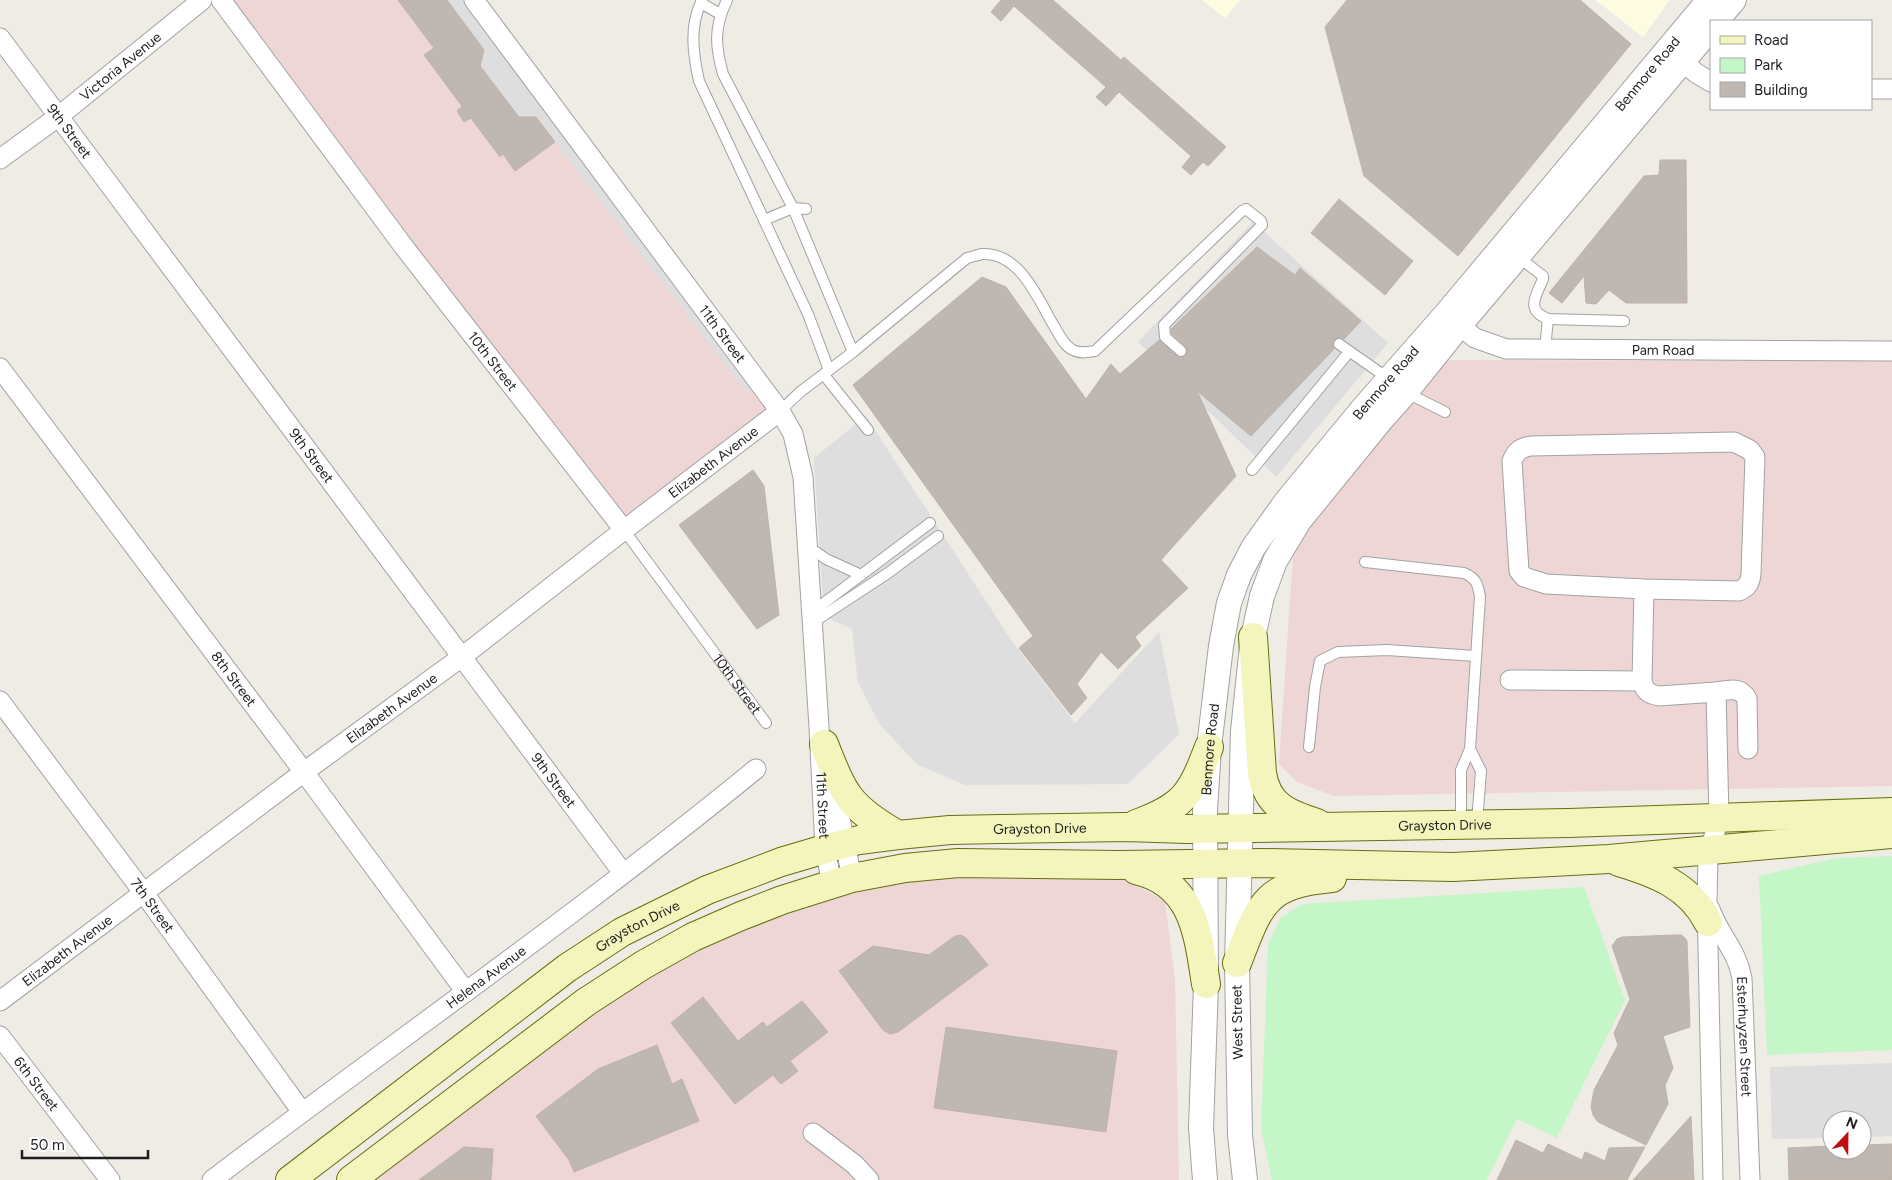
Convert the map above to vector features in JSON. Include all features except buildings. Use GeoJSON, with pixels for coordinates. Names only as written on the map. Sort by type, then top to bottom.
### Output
{"type":"FeatureCollection","features":[{"type":"Feature","properties":{"kind":"main road"},"geometry":{"type":"LineString","coordinates":[[1252,637],[1262,773],[1266,790],[1273,801],[1291,814],[1332,827]]}},
{"type":"Feature","properties":{"kind":"main road"},"geometry":{"type":"LineString","coordinates":[[822,735],[838,779],[850,800],[871,819],[898,835]]}},
{"type":"Feature","properties":{"kind":"main road"},"geometry":{"type":"LineString","coordinates":[[1125,827],[1161,814],[1183,799],[1194,786],[1210,747]]}},
{"type":"Feature","properties":{"kind":"main road","name":"Grayston Drive"},"geometry":{"type":"LineString","coordinates":[[290,1180],[602,943],[644,920],[707,890],[781,862],[835,846],[898,835],[950,830],[1125,827],[1240,829],[1469,825],[1892,812]]}},
{"type":"Feature","properties":{"kind":"main road"},"geometry":{"type":"LineString","coordinates":[[1236,962],[1260,909],[1278,890],[1289,885],[1319,879],[1453,867],[1609,859],[1892,834]]}},
{"type":"Feature","properties":{"kind":"main road"},"geometry":{"type":"LineString","coordinates":[[1609,859],[1641,869],[1673,884],[1707,911]]}},
{"type":"Feature","properties":{"kind":"main road"},"geometry":{"type":"LineString","coordinates":[[351,1180],[586,1002],[643,965],[693,937],[733,919],[782,900],[842,881],[905,868],[958,863],[1453,867]]}},
{"type":"Feature","properties":{"kind":"main road"},"geometry":{"type":"LineString","coordinates":[[1118,865],[1159,878],[1171,885],[1182,898],[1197,934],[1206,984]]}},
{"type":"Feature","properties":{"kind":"street","name":"10th Street"},"geometry":{"type":"LineString","coordinates":[[221,0],[404,247],[624,530]]}},
{"type":"Feature","properties":{"kind":"street","name":"11th Street"},"geometry":{"type":"LineString","coordinates":[[474,0],[780,411],[794,434],[799,456],[809,547],[812,618],[822,735],[835,846],[842,881]]}},
{"type":"Feature","properties":{"kind":"street","name":"Benmore Road"},"geometry":{"type":"LineString","coordinates":[[1453,320],[1518,257],[1675,55],[1708,0]]}},
{"type":"Feature","properties":{"kind":"street"},"geometry":{"type":"LineString","coordinates":[[1717,20],[1734,0]]}},
{"type":"Feature","properties":{"kind":"street","name":"Victoria Avenue"},"geometry":{"type":"LineString","coordinates":[[0,159],[59,116],[197,4]]}},
{"type":"Feature","properties":{"kind":"street","name":"Benmore Road"},"geometry":{"type":"LineString","coordinates":[[1206,865],[1205,810],[1210,747],[1225,620],[1233,590],[1246,560],[1263,532],[1285,503],[1398,386],[1675,55],[1710,29]]}},
{"type":"Feature","properties":{"kind":"street","name":"9th Street"},"geometry":{"type":"LineString","coordinates":[[0,38],[624,873]]}},
{"type":"Feature","properties":{"kind":"street"},"geometry":{"type":"LineString","coordinates":[[1675,55],[1710,81]]}},
{"type":"Feature","properties":{"kind":"street"},"geometry":{"type":"LineString","coordinates":[[1872,89],[1892,89]]}},
{"type":"Feature","properties":{"kind":"street","name":"Pam Road"},"geometry":{"type":"LineString","coordinates":[[1453,320],[1475,338],[1506,349],[1892,351]]}},
{"type":"Feature","properties":{"kind":"street","name":"8th Street"},"geometry":{"type":"LineString","coordinates":[[0,368],[304,772],[466,992]]}},
{"type":"Feature","properties":{"kind":"street","name":"Benmore Road"},"geometry":{"type":"LineString","coordinates":[[1238,864],[1243,731],[1252,637],[1268,580],[1275,561],[1291,533],[1376,426],[1398,386]]}},
{"type":"Feature","properties":{"kind":"street","name":"Elizabeth Avenue"},"geometry":{"type":"LineString","coordinates":[[0,1001],[304,772],[463,656],[780,411]]}},
{"type":"Feature","properties":{"kind":"street"},"geometry":{"type":"LineString","coordinates":[[1734,442],[1750,450],[1755,457],[1750,582],[1739,592],[1644,589],[1546,584],[1524,577],[1519,570],[1512,462],[1516,453],[1522,447],[1734,442]]}},
{"type":"Feature","properties":{"kind":"street"},"geometry":{"type":"LineString","coordinates":[[1644,589],[1642,681],[1644,690],[1659,696],[1733,689],[1742,692],[1747,699],[1748,750]]}},
{"type":"Feature","properties":{"kind":"street"},"geometry":{"type":"LineString","coordinates":[[1510,680],[1642,681]]}},
{"type":"Feature","properties":{"kind":"street","name":"Esterhuyzen Street"},"geometry":{"type":"LineString","coordinates":[[1713,1180],[1707,911],[1710,849],[1720,818],[1716,692]]}},
{"type":"Feature","properties":{"kind":"street","name":"7th Street"},"geometry":{"type":"LineString","coordinates":[[0,701],[143,892],[302,1112]]}},
{"type":"Feature","properties":{"kind":"street","name":"Helena Avenue"},"geometry":{"type":"LineString","coordinates":[[212,1180],[524,950],[756,769]]}},
{"type":"Feature","properties":{"kind":"street","name":"West Street"},"geometry":{"type":"LineString","coordinates":[[1238,864],[1236,962],[1240,1135],[1245,1180]]}},
{"type":"Feature","properties":{"kind":"street"},"geometry":{"type":"LineString","coordinates":[[1205,1180],[1201,1128],[1206,984],[1206,865]]}},
{"type":"Feature","properties":{"kind":"street","name":"Esterhuyzen Street"},"geometry":{"type":"LineString","coordinates":[[1707,911],[1739,964],[1742,978],[1750,1180]]}},
{"type":"Feature","properties":{"kind":"street","name":"6th Street"},"geometry":{"type":"LineString","coordinates":[[0,1036],[110,1180]]}},
{"type":"Feature","properties":{"kind":"street"},"geometry":{"type":"LineString","coordinates":[[814,1133],[854,1164],[869,1180]]}},
{"type":"Feature","properties":{"kind":"lane"},"geometry":{"type":"LineString","coordinates":[[726,0],[720,14],[716,34],[717,55],[723,74],[793,208],[853,352]]}},
{"type":"Feature","properties":{"kind":"lane"},"geometry":{"type":"LineString","coordinates":[[720,14],[702,1],[694,28],[693,55],[699,81],[808,314],[826,372],[868,430]]}},
{"type":"Feature","properties":{"kind":"lane"},"geometry":{"type":"LineString","coordinates":[[764,220],[793,208],[806,209]]}},
{"type":"Feature","properties":{"kind":"lane"},"geometry":{"type":"LineString","coordinates":[[780,411],[800,392],[853,352],[967,258],[981,254],[997,256],[1010,262],[1026,278],[1064,342],[1073,350],[1084,353],[1095,351],[1246,209],[1261,221],[1262,225],[1164,325],[1165,337],[1181,351]]}},
{"type":"Feature","properties":{"kind":"lane"},"geometry":{"type":"LineString","coordinates":[[1518,257],[1543,276],[1536,293],[1534,308],[1539,316],[1548,319],[1624,321]]}},
{"type":"Feature","properties":{"kind":"lane"},"geometry":{"type":"LineString","coordinates":[[1545,349],[1548,319]]}},
{"type":"Feature","properties":{"kind":"lane"},"geometry":{"type":"LineString","coordinates":[[1339,344],[1398,386],[1445,412]]}},
{"type":"Feature","properties":{"kind":"lane"},"geometry":{"type":"LineString","coordinates":[[1252,470],[1349,352]]}},
{"type":"Feature","properties":{"kind":"lane"},"geometry":{"type":"LineString","coordinates":[[812,618],[888,553],[930,523]]}},
{"type":"Feature","properties":{"kind":"lane","name":"10th Street"},"geometry":{"type":"LineString","coordinates":[[624,530],[766,722]]}},
{"type":"Feature","properties":{"kind":"lane"},"geometry":{"type":"LineString","coordinates":[[812,618],[888,573],[938,536]]}},
{"type":"Feature","properties":{"kind":"lane"},"geometry":{"type":"LineString","coordinates":[[809,547],[826,559],[862,575]]}},
{"type":"Feature","properties":{"kind":"lane"},"geometry":{"type":"LineString","coordinates":[[1365,562],[1464,573],[1472,576],[1478,584],[1480,597],[1470,749],[1460,770],[1469,825]]}},
{"type":"Feature","properties":{"kind":"lane"},"geometry":{"type":"LineString","coordinates":[[1309,747],[1315,687],[1320,661],[1338,652],[1387,650],[1476,656]]}},
{"type":"Feature","properties":{"kind":"lane"},"geometry":{"type":"LineString","coordinates":[[1469,825],[1481,771],[1470,749]]}},
{"type":"Feature","properties":{"kind":"shaded area"},"geometry":{"type":"Polygon","coordinates":[[[223,0],[471,0],[779,411],[617,536],[223,0]]]}},
{"type":"Feature","properties":{"kind":"shaded area"},"geometry":{"type":"Polygon","coordinates":[[[447,0],[469,0],[756,380],[748,395],[536,117],[519,117],[480,66],[484,50],[447,0]]]}},
{"type":"Feature","properties":{"kind":"shaded area"},"geometry":{"type":"Polygon","coordinates":[[[1202,0],[1240,0],[1225,18],[1202,0]]]}},
{"type":"Feature","properties":{"kind":"shaded area"},"geometry":{"type":"Polygon","coordinates":[[[1595,0],[1670,0],[1643,37],[1595,0]]]}},
{"type":"Feature","properties":{"kind":"shaded area"},"geometry":{"type":"Polygon","coordinates":[[[1253,222],[1388,343],[1276,477],[1138,342],[1253,222]]]}},
{"type":"Feature","properties":{"kind":"shaded area"},"geometry":{"type":"Polygon","coordinates":[[[1437,360],[1892,361],[1892,786],[1334,796],[1297,782],[1279,764],[1294,541],[1437,360]]]}},
{"type":"Feature","properties":{"kind":"shaded area"},"geometry":{"type":"Polygon","coordinates":[[[866,416],[1013,643],[1075,723],[1159,632],[1179,734],[1128,784],[965,785],[918,765],[880,725],[858,682],[852,629],[824,616],[814,458],[866,416]]]}},
{"type":"Feature","properties":{"kind":"shaded area"},"geometry":{"type":"Polygon","coordinates":[[[1115,875],[1165,900],[1175,980],[1179,1180],[366,1180],[589,1010],[830,878],[1115,875]]]}},
{"type":"Feature","properties":{"kind":"shaded area"},"geometry":{"type":"Polygon","coordinates":[[[1892,1063],[1892,1136],[1872,1137],[1872,1110],[1822,1110],[1822,1138],[1772,1139],[1770,1067],[1892,1063]]]}},
{"type":"Feature","properties":{"kind":"green space"},"geometry":{"type":"Polygon","coordinates":[[[1892,856],[1892,1050],[1767,1055],[1759,876],[1836,858],[1892,856]]]}},
{"type":"Feature","properties":{"kind":"green space"},"geometry":{"type":"Polygon","coordinates":[[[1584,887],[1625,1000],[1557,1138],[1517,1119],[1487,1180],[1272,1180],[1261,1129],[1268,945],[1280,918],[1302,904],[1584,887]]]}}]}
